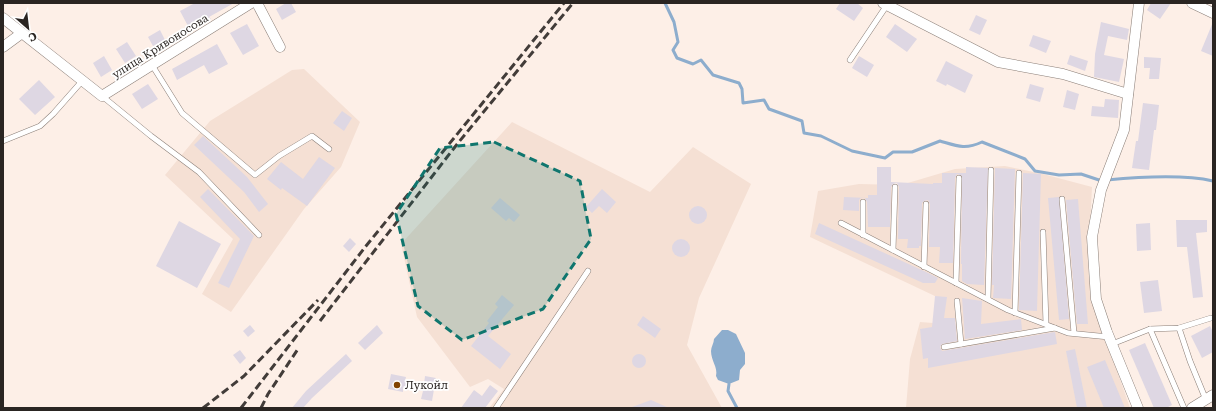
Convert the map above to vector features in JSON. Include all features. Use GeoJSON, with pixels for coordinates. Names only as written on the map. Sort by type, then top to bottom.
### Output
{"type":"FeatureCollection","features":[{"type":"Feature","properties":{"kind":"street","name":"улица Кривоносова"},"geometry":{"type":"LineString","coordinates":[[102,96],[251,3]]}},
{"type":"Feature","properties":{"kind":"street"},"geometry":{"type":"LineString","coordinates":[[257,3],[280,47]]}},
{"type":"Feature","properties":{"kind":"street"},"geometry":{"type":"LineString","coordinates":[[1138,408],[1096,299],[1092,237],[1104,181],[1124,130],[1139,3]]}},
{"type":"Feature","properties":{"kind":"street"},"geometry":{"type":"LineString","coordinates":[[1192,3],[1213,14]]}},
{"type":"Feature","properties":{"kind":"street"},"geometry":{"type":"LineString","coordinates":[[885,4],[998,62],[1063,74],[1128,94]]}},
{"type":"Feature","properties":{"kind":"street"},"geometry":{"type":"LineString","coordinates":[[3,18],[102,96]]}},
{"type":"Feature","properties":{"kind":"street"},"geometry":{"type":"LineString","coordinates":[[3,46],[22,33]]}},
{"type":"Feature","properties":{"kind":"street"},"geometry":{"type":"LineString","coordinates":[[1192,408],[1209,398]]}},
{"type":"Feature","properties":{"kind":"lane"},"geometry":{"type":"LineString","coordinates":[[850,60],[885,4]]}},
{"type":"Feature","properties":{"kind":"lane"},"geometry":{"type":"LineString","coordinates":[[152,65],[182,113],[255,174],[279,156],[312,136],[329,149]]}},
{"type":"Feature","properties":{"kind":"lane"},"geometry":{"type":"LineString","coordinates":[[3,141],[40,126],[53,114],[83,80]]}},
{"type":"Feature","properties":{"kind":"lane"},"geometry":{"type":"LineString","coordinates":[[102,96],[151,136],[199,172],[259,235]]}},
{"type":"Feature","properties":{"kind":"lane"},"geometry":{"type":"LineString","coordinates":[[988,299],[991,170]]}},
{"type":"Feature","properties":{"kind":"lane"},"geometry":{"type":"LineString","coordinates":[[1015,313],[1019,173]]}},
{"type":"Feature","properties":{"kind":"lane"},"geometry":{"type":"LineString","coordinates":[[956,283],[959,178]]}},
{"type":"Feature","properties":{"kind":"lane"},"geometry":{"type":"LineString","coordinates":[[893,250],[895,187]]}},
{"type":"Feature","properties":{"kind":"lane"},"geometry":{"type":"LineString","coordinates":[[1062,199],[1074,333]]}},
{"type":"Feature","properties":{"kind":"lane"},"geometry":{"type":"LineString","coordinates":[[863,202],[863,235]]}},
{"type":"Feature","properties":{"kind":"lane"},"geometry":{"type":"LineString","coordinates":[[924,267],[926,204]]}},
{"type":"Feature","properties":{"kind":"lane"},"geometry":{"type":"LineString","coordinates":[[841,223],[1015,313],[1068,333],[1111,341],[1150,329],[1179,328],[1211,318]]}},
{"type":"Feature","properties":{"kind":"lane"},"geometry":{"type":"LineString","coordinates":[[1043,232],[1046,324]]}},
{"type":"Feature","properties":{"kind":"lane"},"geometry":{"type":"LineString","coordinates":[[496,408],[588,271]]}},
{"type":"Feature","properties":{"kind":"lane"},"geometry":{"type":"LineString","coordinates":[[957,301],[961,344]]}},
{"type":"Feature","properties":{"kind":"lane"},"geometry":{"type":"LineString","coordinates":[[944,347],[1056,328]]}},
{"type":"Feature","properties":{"kind":"lane"},"geometry":{"type":"LineString","coordinates":[[1179,328],[1190,361],[1209,398]]}},
{"type":"Feature","properties":{"kind":"lane"},"geometry":{"type":"LineString","coordinates":[[1150,329],[1184,408]]}},
{"type":"Feature","properties":{"kind":"highlighted area"},"geometry":{"type":"Polygon","coordinates":[[[494,142],[580,181],[591,239],[543,309],[462,340],[418,306],[396,214],[440,148],[494,142]]]}},
{"type":"Feature","properties":{"kind":"shaded area"},"geometry":{"type":"Polygon","coordinates":[[[304,69],[360,122],[341,167],[304,209],[231,312],[202,294],[233,239],[165,175],[210,121],[292,70],[304,69]]]}},
{"type":"Feature","properties":{"kind":"shaded area"},"geometry":{"type":"Polygon","coordinates":[[[512,122],[650,192],[693,147],[751,184],[699,298],[687,345],[722,408],[489,408],[504,389],[488,379],[470,387],[417,317],[401,244],[512,122]]]}},
{"type":"Feature","properties":{"kind":"shaded area"},"geometry":{"type":"Polygon","coordinates":[[[1005,166],[1092,187],[1088,270],[1094,305],[1130,408],[906,408],[910,359],[920,322],[933,323],[937,297],[810,237],[818,191],[859,184],[901,185],[955,169],[1005,166]]]}},
{"type":"Feature","properties":{"kind":"water"},"geometry":{"type":"Polygon","coordinates":[[[722,330],[728,330],[736,334],[745,353],[745,364],[740,370],[739,380],[729,384],[718,380],[711,355],[714,339],[722,330]]]}},
{"type":"Feature","properties":{"kind":"building"},"geometry":{"type":"Polygon","coordinates":[[[195,3],[234,3],[209,17],[211,19],[201,25],[198,20],[188,26],[180,11],[195,3]]]}},
{"type":"Feature","properties":{"kind":"building"},"geometry":{"type":"Polygon","coordinates":[[[286,3],[291,3],[296,12],[282,20],[276,9],[286,3]]]}},
{"type":"Feature","properties":{"kind":"building"},"geometry":{"type":"Polygon","coordinates":[[[840,3],[857,3],[863,8],[854,21],[836,9],[840,3]]]}},
{"type":"Feature","properties":{"kind":"building"},"geometry":{"type":"Polygon","coordinates":[[[1151,3],[1171,3],[1160,19],[1147,10],[1151,3]]]}},
{"type":"Feature","properties":{"kind":"building"},"geometry":{"type":"Polygon","coordinates":[[[976,15],[987,20],[980,35],[969,30],[976,15]]]}},
{"type":"Feature","properties":{"kind":"building"},"geometry":{"type":"Polygon","coordinates":[[[1101,22],[1129,29],[1127,40],[1108,36],[1104,55],[1124,59],[1119,82],[1094,77],[1095,54],[1101,22]]]}},
{"type":"Feature","properties":{"kind":"building"},"geometry":{"type":"Polygon","coordinates":[[[1213,22],[1213,56],[1201,51],[1213,22]]]}},
{"type":"Feature","properties":{"kind":"building"},"geometry":{"type":"Polygon","coordinates":[[[247,24],[259,46],[243,55],[230,33],[247,24]]]}},
{"type":"Feature","properties":{"kind":"building"},"geometry":{"type":"Polygon","coordinates":[[[895,24],[917,39],[907,52],[886,37],[895,24]]]}},
{"type":"Feature","properties":{"kind":"building"},"geometry":{"type":"Polygon","coordinates":[[[160,30],[165,40],[153,46],[148,37],[160,30]]]}},
{"type":"Feature","properties":{"kind":"building"},"geometry":{"type":"Polygon","coordinates":[[[1033,35],[1051,41],[1046,53],[1029,46],[1033,35]]]}},
{"type":"Feature","properties":{"kind":"building"},"geometry":{"type":"Polygon","coordinates":[[[127,42],[136,56],[125,63],[116,49],[127,42]]]}},
{"type":"Feature","properties":{"kind":"building"},"geometry":{"type":"Polygon","coordinates":[[[217,44],[228,64],[209,74],[204,65],[177,80],[172,69],[217,44]]]}},
{"type":"Feature","properties":{"kind":"building"},"geometry":{"type":"Polygon","coordinates":[[[1070,55],[1088,61],[1085,71],[1067,64],[1070,55]]]}},
{"type":"Feature","properties":{"kind":"building"},"geometry":{"type":"Polygon","coordinates":[[[104,56],[112,70],[101,77],[93,63],[104,56]]]}},
{"type":"Feature","properties":{"kind":"building"},"geometry":{"type":"Polygon","coordinates":[[[859,56],[874,65],[867,77],[852,68],[859,56]]]}},
{"type":"Feature","properties":{"kind":"building"},"geometry":{"type":"Polygon","coordinates":[[[1144,57],[1161,58],[1159,79],[1149,79],[1150,68],[1144,68],[1144,57]]]}},
{"type":"Feature","properties":{"kind":"building"},"geometry":{"type":"Polygon","coordinates":[[[946,61],[973,75],[965,93],[947,84],[946,86],[936,81],[946,61]]]}},
{"type":"Feature","properties":{"kind":"building"},"geometry":{"type":"Polygon","coordinates":[[[39,80],[55,97],[35,115],[19,99],[39,80]]]}},
{"type":"Feature","properties":{"kind":"building"},"geometry":{"type":"Polygon","coordinates":[[[148,84],[158,99],[142,109],[132,94],[148,84]]]}},
{"type":"Feature","properties":{"kind":"building"},"geometry":{"type":"Polygon","coordinates":[[[1030,84],[1044,88],[1040,102],[1026,98],[1030,84]]]}},
{"type":"Feature","properties":{"kind":"building"},"geometry":{"type":"Polygon","coordinates":[[[1067,90],[1079,94],[1075,110],[1063,107],[1067,90]]]}},
{"type":"Feature","properties":{"kind":"building"},"geometry":{"type":"Polygon","coordinates":[[[1105,99],[1119,100],[1118,118],[1091,116],[1092,106],[1104,107],[1105,99]]]}},
{"type":"Feature","properties":{"kind":"building"},"geometry":{"type":"Polygon","coordinates":[[[1143,103],[1159,105],[1149,170],[1132,168],[1136,141],[1138,141],[1143,103]]]}},
{"type":"Feature","properties":{"kind":"building"},"geometry":{"type":"Polygon","coordinates":[[[342,111],[352,118],[344,131],[333,123],[342,111]]]}},
{"type":"Feature","properties":{"kind":"building"},"geometry":{"type":"Polygon","coordinates":[[[203,136],[247,177],[268,204],[259,212],[244,192],[194,145],[203,136]]]}},
{"type":"Feature","properties":{"kind":"building"},"geometry":{"type":"Polygon","coordinates":[[[319,157],[335,168],[307,206],[282,188],[281,190],[267,179],[281,162],[303,179],[319,157]]]}},
{"type":"Feature","properties":{"kind":"building"},"geometry":{"type":"Polygon","coordinates":[[[877,167],[891,167],[891,182],[933,184],[942,183],[942,173],[966,173],[966,167],[988,168],[984,285],[967,284],[962,281],[962,176],[957,174],[955,178],[953,263],[939,263],[940,247],[929,247],[930,204],[928,200],[922,203],[921,246],[919,246],[919,248],[907,248],[908,239],[898,239],[899,187],[897,183],[893,184],[891,187],[890,227],[868,227],[867,202],[865,198],[861,198],[859,200],[859,211],[843,210],[844,197],[868,198],[868,195],[877,195],[877,167]]]}},
{"type":"Feature","properties":{"kind":"building"},"geometry":{"type":"Polygon","coordinates":[[[995,168],[1015,169],[1011,299],[993,298],[995,168]]]}},
{"type":"Feature","properties":{"kind":"building"},"geometry":{"type":"Polygon","coordinates":[[[1023,173],[1041,174],[1037,311],[1019,310],[1023,173]]]}},
{"type":"Feature","properties":{"kind":"building"},"geometry":{"type":"Polygon","coordinates":[[[208,189],[254,236],[229,288],[218,283],[240,239],[200,197],[208,189]]]}},
{"type":"Feature","properties":{"kind":"building"},"geometry":{"type":"Polygon","coordinates":[[[602,189],[616,202],[607,213],[599,206],[592,213],[586,207],[602,189]]]}},
{"type":"Feature","properties":{"kind":"building"},"geometry":{"type":"Polygon","coordinates":[[[1059,197],[1069,319],[1059,320],[1048,198],[1059,197]]]}},
{"type":"Feature","properties":{"kind":"building"},"geometry":{"type":"Polygon","coordinates":[[[500,198],[520,215],[514,222],[509,218],[506,221],[491,208],[500,198]]]}},
{"type":"Feature","properties":{"kind":"building"},"geometry":{"type":"Polygon","coordinates":[[[1078,199],[1088,324],[1077,324],[1066,200],[1078,199]]]}},
{"type":"Feature","properties":{"kind":"building"},"geometry":{"type":"Polygon","coordinates":[[[698,206],[704,209],[707,215],[704,221],[698,224],[692,221],[689,215],[692,209],[698,206]]]}},
{"type":"Feature","properties":{"kind":"building"},"geometry":{"type":"Polygon","coordinates":[[[1176,220],[1207,220],[1207,232],[1196,233],[1203,297],[1193,298],[1187,247],[1177,247],[1176,220]]]}},
{"type":"Feature","properties":{"kind":"building"},"geometry":{"type":"Polygon","coordinates":[[[179,221],[221,244],[197,288],[156,266],[179,221]]]}},
{"type":"Feature","properties":{"kind":"building"},"geometry":{"type":"Polygon","coordinates":[[[819,223],[938,278],[935,283],[923,283],[815,234],[819,223]]]}},
{"type":"Feature","properties":{"kind":"building"},"geometry":{"type":"Polygon","coordinates":[[[1150,223],[1151,250],[1137,251],[1136,224],[1150,223]]]}},
{"type":"Feature","properties":{"kind":"building"},"geometry":{"type":"Polygon","coordinates":[[[350,238],[356,244],[349,252],[343,246],[350,238]]]}},
{"type":"Feature","properties":{"kind":"building"},"geometry":{"type":"Polygon","coordinates":[[[681,239],[687,242],[690,248],[687,254],[681,257],[675,254],[672,248],[675,242],[681,239]]]}},
{"type":"Feature","properties":{"kind":"building"},"geometry":{"type":"Polygon","coordinates":[[[1158,280],[1162,311],[1144,313],[1140,282],[1158,280]]]}},
{"type":"Feature","properties":{"kind":"building"},"geometry":{"type":"Polygon","coordinates":[[[502,295],[514,305],[488,336],[511,354],[500,369],[471,346],[489,323],[487,321],[498,307],[495,304],[502,295]]]}},
{"type":"Feature","properties":{"kind":"building"},"geometry":{"type":"Polygon","coordinates":[[[935,296],[947,297],[944,318],[955,318],[957,341],[942,344],[940,347],[942,351],[1055,332],[1057,344],[928,368],[928,358],[923,359],[920,329],[932,327],[935,296]]]}},
{"type":"Feature","properties":{"kind":"building"},"geometry":{"type":"Polygon","coordinates":[[[962,298],[982,301],[981,324],[1021,319],[1022,330],[965,339],[962,298]]]}},
{"type":"Feature","properties":{"kind":"building"},"geometry":{"type":"Polygon","coordinates":[[[643,316],[661,329],[655,338],[637,325],[643,316]]]}},
{"type":"Feature","properties":{"kind":"building"},"geometry":{"type":"Polygon","coordinates":[[[250,325],[255,331],[248,337],[243,331],[250,325]]]}},
{"type":"Feature","properties":{"kind":"building"},"geometry":{"type":"Polygon","coordinates":[[[377,325],[383,333],[365,350],[358,343],[377,325]]]}},
{"type":"Feature","properties":{"kind":"building"},"geometry":{"type":"Polygon","coordinates":[[[1210,326],[1213,332],[1213,352],[1202,358],[1191,336],[1210,326]]]}},
{"type":"Feature","properties":{"kind":"building"},"geometry":{"type":"Polygon","coordinates":[[[1145,343],[1172,405],[1166,408],[1154,408],[1129,350],[1145,343]]]}},
{"type":"Feature","properties":{"kind":"building"},"geometry":{"type":"Polygon","coordinates":[[[1075,349],[1087,408],[1077,408],[1066,351],[1075,349]]]}},
{"type":"Feature","properties":{"kind":"building"},"geometry":{"type":"Polygon","coordinates":[[[240,350],[246,358],[240,364],[233,355],[240,350]]]}},
{"type":"Feature","properties":{"kind":"building"},"geometry":{"type":"Polygon","coordinates":[[[346,354],[352,361],[303,408],[292,408],[306,391],[346,354]]]}},
{"type":"Feature","properties":{"kind":"building"},"geometry":{"type":"Polygon","coordinates":[[[639,354],[644,356],[646,361],[644,366],[639,368],[634,366],[632,361],[634,356],[639,354]]]}},
{"type":"Feature","properties":{"kind":"building"},"geometry":{"type":"Polygon","coordinates":[[[1105,360],[1125,408],[1104,408],[1087,367],[1105,360]]]}},
{"type":"Feature","properties":{"kind":"building"},"geometry":{"type":"Polygon","coordinates":[[[391,374],[406,377],[405,381],[424,384],[425,376],[436,378],[432,401],[421,399],[423,391],[403,388],[403,392],[388,389],[391,374]]]}},
{"type":"Feature","properties":{"kind":"building"},"geometry":{"type":"Polygon","coordinates":[[[490,385],[498,391],[485,408],[461,408],[474,390],[482,396],[490,385]]]}},
{"type":"Feature","properties":{"kind":"building"},"geometry":{"type":"Polygon","coordinates":[[[651,400],[669,408],[632,407],[651,400]]]}},
{"type":"Feature","properties":{"kind":"waterway"},"geometry":{"type":"LineString","coordinates":[[665,3],[674,22],[678,42],[673,50],[677,58],[693,64],[701,60],[713,75],[739,83],[742,89],[743,103],[764,100],[769,109],[802,121],[804,133],[821,136],[852,151],[885,158],[893,152],[912,152],[940,141],[956,146],[966,147],[982,142],[1025,159],[1035,171],[1059,175],[1081,174],[1102,181]]}},
{"type":"Feature","properties":{"kind":"waterway"},"geometry":{"type":"LineString","coordinates":[[1107,180],[1146,177],[1188,177],[1213,181]]}},
{"type":"Feature","properties":{"kind":"waterway"},"geometry":{"type":"LineString","coordinates":[[729,384],[728,391],[737,408]]}},
{"type":"Feature","properties":{"kind":"railway"},"geometry":{"type":"LineString","coordinates":[[241,408],[366,246],[564,3]]}},
{"type":"Feature","properties":{"kind":"railway"},"geometry":{"type":"LineString","coordinates":[[320,321],[458,143],[573,3]]}},
{"type":"Feature","properties":{"kind":"railway"},"geometry":{"type":"LineString","coordinates":[[203,408],[244,376],[318,300]]}},
{"type":"Feature","properties":{"kind":"railway"},"geometry":{"type":"LineString","coordinates":[[261,408],[268,394],[298,349]]}},
{"type":"Feature","properties":{"kind":"place","name":"Лукойл"},"geometry":{"type":"Point","coordinates":[397,385]}}]}
